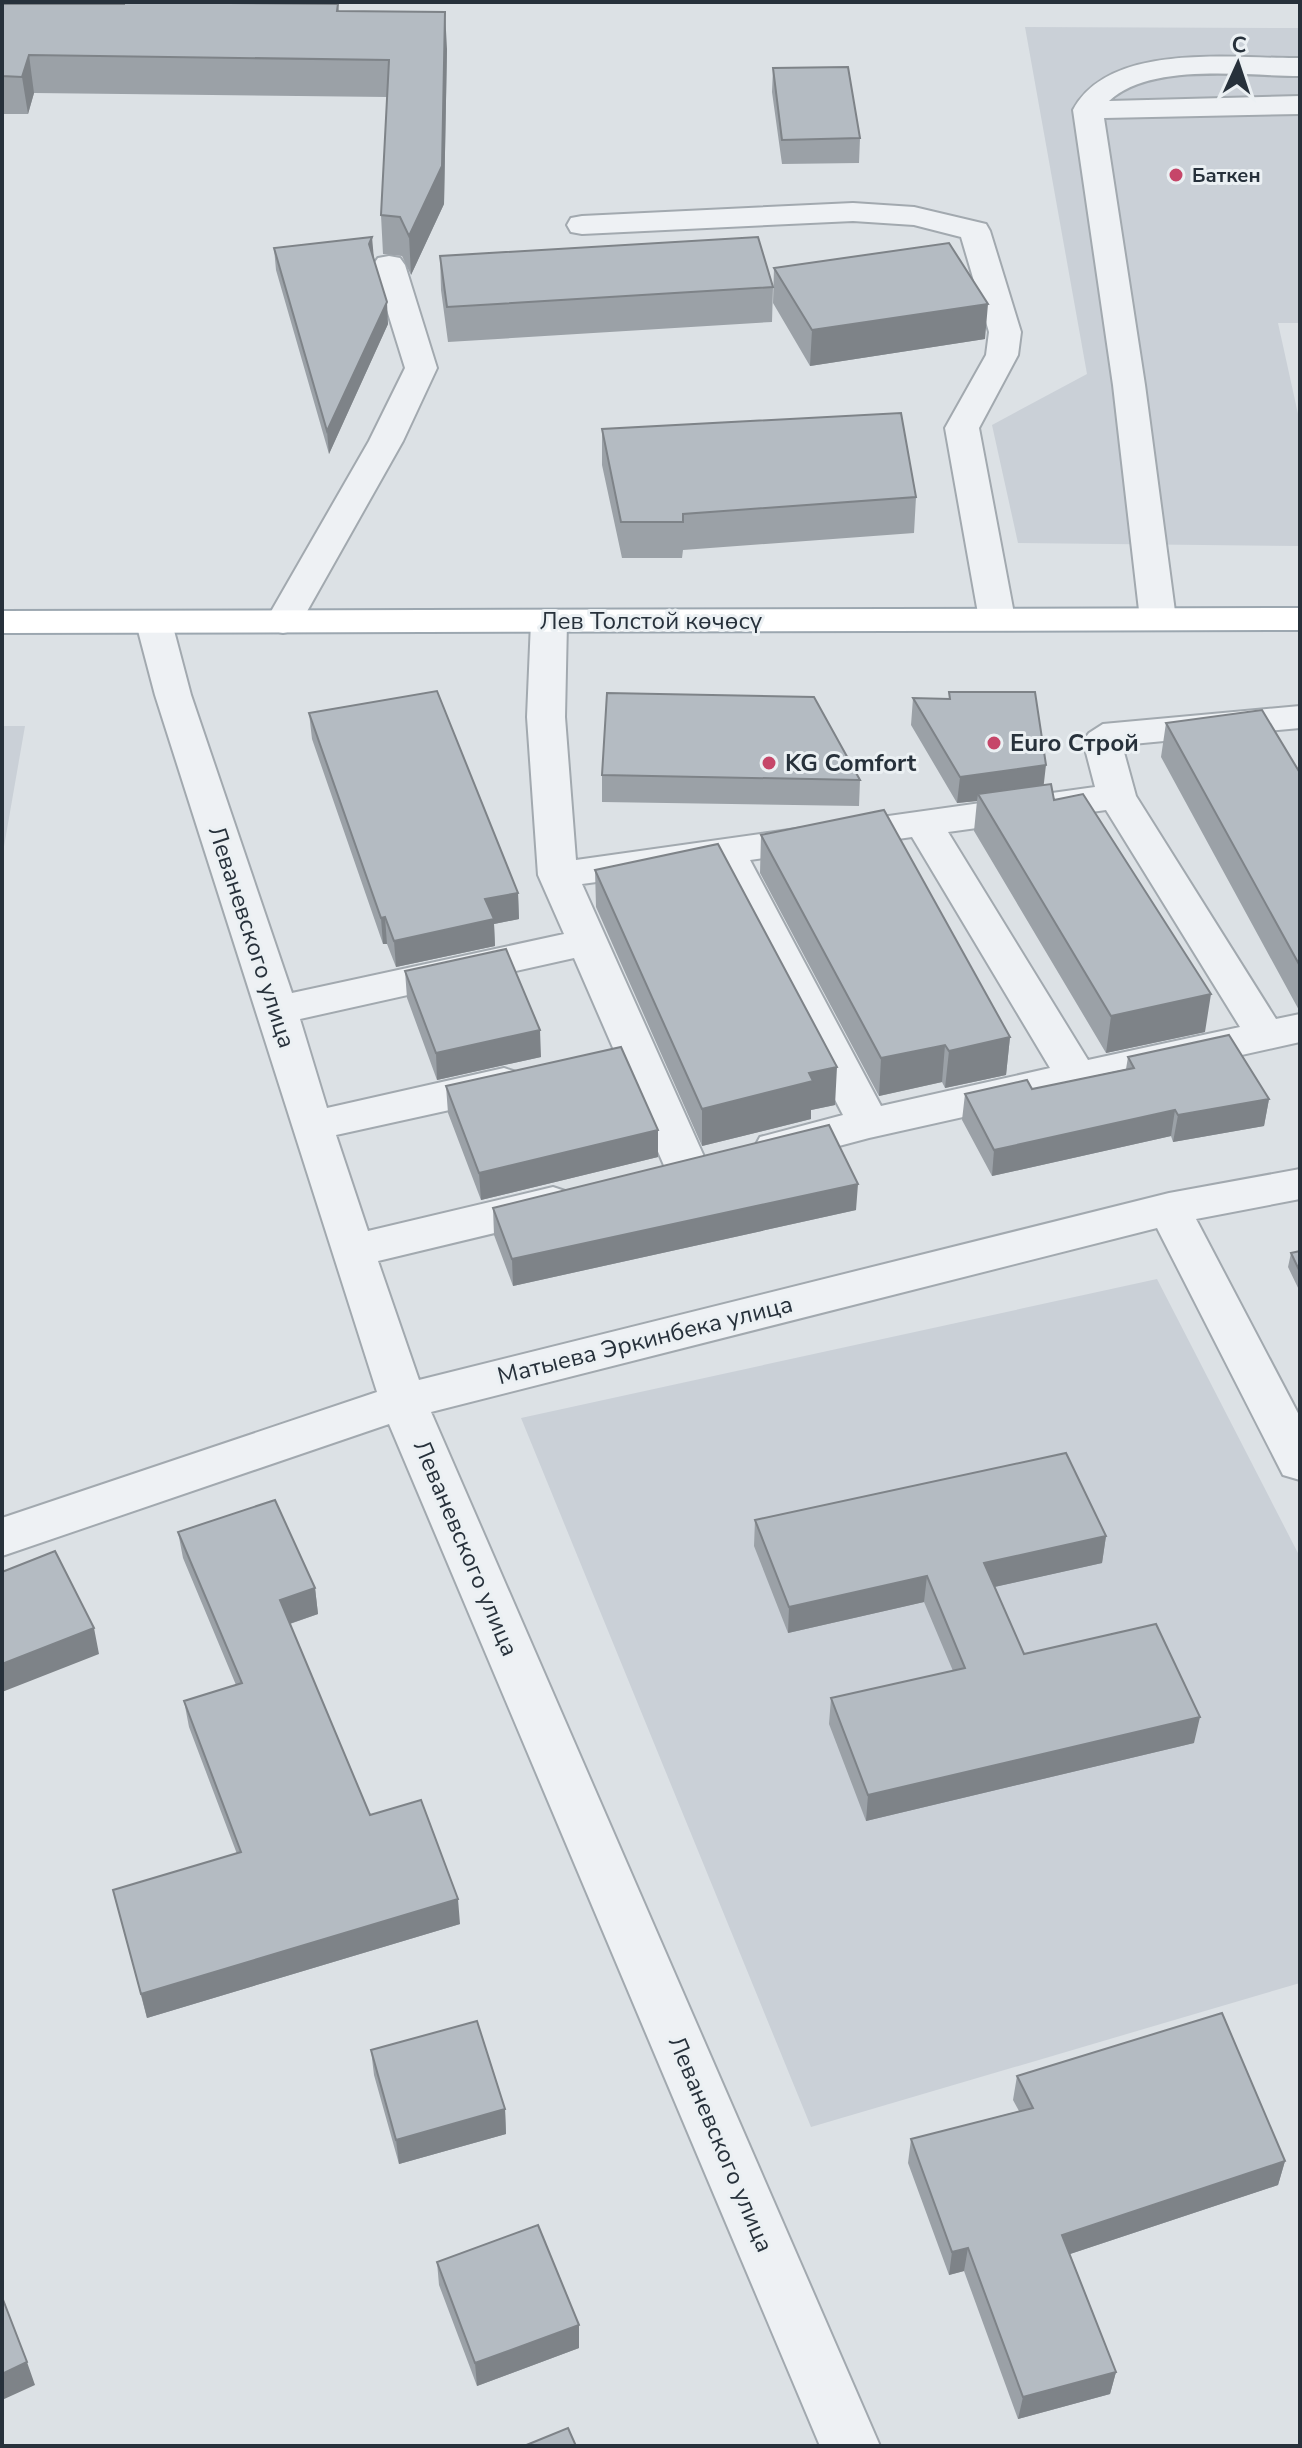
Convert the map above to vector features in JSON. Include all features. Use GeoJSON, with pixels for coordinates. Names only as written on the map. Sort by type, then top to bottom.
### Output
{"type":"FeatureCollection","features":[{"type":"Feature","properties":{"kind":"main road","name":"Лев Толстой көчөсү"},"geometry":{"type":"LineString","coordinates":[[2,622],[1300,619]]}},
{"type":"Feature","properties":{"kind":"street"},"geometry":{"type":"LineString","coordinates":[[1158,619],[1129,385],[1088,110],[1093,97],[1133,74],[1205,68],[1300,67]]}},
{"type":"Feature","properties":{"kind":"street"},"geometry":{"type":"LineString","coordinates":[[1088,110],[1300,105]]}},
{"type":"Feature","properties":{"kind":"street"},"geometry":{"type":"LineString","coordinates":[[582,225],[853,212],[914,216],[975,231],[1005,332],[1002,355],[962,428],[997,619]]}},
{"type":"Feature","properties":{"kind":"street"},"geometry":{"type":"LineString","coordinates":[[283,622],[386,441],[421,368],[389,265]]}},
{"type":"Feature","properties":{"kind":"street"},"geometry":{"type":"LineString","coordinates":[[549,622],[546,717],[558,875],[586,942],[620,1057],[713,1164]]}},
{"type":"Feature","properties":{"kind":"street","name":"Леваневского улица"},"geometry":{"type":"LineString","coordinates":[[154,623],[173,695],[403,1401],[850,2446]]}},
{"type":"Feature","properties":{"kind":"street"},"geometry":{"type":"LineString","coordinates":[[642,1181],[869,1123],[1283,1032],[1117,796],[1102,741],[1116,732],[1300,717]]}},
{"type":"Feature","properties":{"kind":"street"},"geometry":{"type":"LineString","coordinates":[[558,875],[1117,796]]}},
{"type":"Feature","properties":{"kind":"street"},"geometry":{"type":"LineString","coordinates":[[923,823],[1076,1076]]}},
{"type":"Feature","properties":{"kind":"street"},"geometry":{"type":"LineString","coordinates":[[725,851],[869,1123]]}},
{"type":"Feature","properties":{"kind":"street"},"geometry":{"type":"LineString","coordinates":[[277,1010],[586,942]]}},
{"type":"Feature","properties":{"kind":"street"},"geometry":{"type":"LineString","coordinates":[[311,1126],[543,1074]]}},
{"type":"Feature","properties":{"kind":"street","name":"Матыева Эркинбека улица"},"geometry":{"type":"LineString","coordinates":[[2,1537],[403,1401],[1169,1209],[1300,1184]]}},
{"type":"Feature","properties":{"kind":"street"},"geometry":{"type":"LineString","coordinates":[[353,1251],[597,1192]]}},
{"type":"Feature","properties":{"kind":"street"},"geometry":{"type":"LineString","coordinates":[[1169,1209],[1300,1462]]}},
{"type":"Feature","properties":{"kind":"shaded area","name":"Баткен"},"geometry":{"type":"Polygon","coordinates":[[[1025,27],[1300,28],[1300,323],[1278,323],[1300,423],[1300,546],[1018,543],[992,425],[1087,374],[1025,27]]]}},
{"type":"Feature","properties":{"kind":"shaded area"},"geometry":{"type":"Polygon","coordinates":[[[2,726],[25,726],[2,858],[2,726]]]}},
{"type":"Feature","properties":{"kind":"shaded area"},"geometry":{"type":"Polygon","coordinates":[[[1157,1279],[1300,1557],[1300,1983],[811,2127],[521,1418],[1157,1279]]]}},
{"type":"Feature","properties":{"kind":"building"},"geometry":{"type":"Polygon","coordinates":[[[2,4],[338,4],[337,11],[445,12],[442,166],[409,236],[400,217],[381,215],[389,60],[29,55],[22,77],[2,76],[2,4]]]}},
{"type":"Feature","properties":{"kind":"building"},"geometry":{"type":"Polygon","coordinates":[[[848,67],[860,138],[782,140],[773,68],[848,67]]]}},
{"type":"Feature","properties":{"kind":"building"},"geometry":{"type":"Polygon","coordinates":[[[372,237],[369,244],[387,302],[327,431],[274,248],[372,237]]]}},
{"type":"Feature","properties":{"kind":"building"},"geometry":{"type":"Polygon","coordinates":[[[758,237],[773,287],[447,307],[440,256],[758,237]]]}},
{"type":"Feature","properties":{"kind":"building"},"geometry":{"type":"Polygon","coordinates":[[[949,243],[988,304],[812,330],[774,268],[949,243]]]}},
{"type":"Feature","properties":{"kind":"building"},"geometry":{"type":"Polygon","coordinates":[[[901,413],[916,497],[683,514],[683,522],[621,522],[602,429],[901,413]]]}},
{"type":"Feature","properties":{"kind":"building"},"geometry":{"type":"Polygon","coordinates":[[[437,691],[518,893],[485,899],[494,919],[394,941],[385,917],[381,918],[309,713],[437,691]]]}},
{"type":"Feature","properties":{"kind":"building"},"geometry":{"type":"Polygon","coordinates":[[[949,692],[1035,692],[1046,765],[960,777],[913,698],[950,699],[949,692]]]}},
{"type":"Feature","properties":{"kind":"building"},"geometry":{"type":"Polygon","coordinates":[[[607,693],[814,697],[860,780],[602,775],[607,693]]]}},
{"type":"Feature","properties":{"kind":"building"},"geometry":{"type":"Polygon","coordinates":[[[1262,710],[1300,773],[1300,966],[1166,723],[1262,710]]]}},
{"type":"Feature","properties":{"kind":"building"},"geometry":{"type":"Polygon","coordinates":[[[1051,784],[1054,800],[1083,794],[1211,994],[1111,1016],[978,794],[1051,784]]]}},
{"type":"Feature","properties":{"kind":"building"},"geometry":{"type":"Polygon","coordinates":[[[884,810],[1010,1037],[949,1051],[945,1045],[881,1058],[761,835],[884,810]]]}},
{"type":"Feature","properties":{"kind":"building"},"geometry":{"type":"Polygon","coordinates":[[[718,844],[837,1067],[809,1073],[813,1081],[702,1109],[595,870],[718,844]]]}},
{"type":"Feature","properties":{"kind":"building"},"geometry":{"type":"Polygon","coordinates":[[[506,949],[540,1030],[436,1053],[405,971],[506,949]]]}},
{"type":"Feature","properties":{"kind":"building"},"geometry":{"type":"Polygon","coordinates":[[[1229,1035],[1269,1099],[1178,1115],[1175,1110],[994,1150],[965,1094],[1027,1080],[1032,1089],[1134,1068],[1128,1057],[1229,1035]]]}},
{"type":"Feature","properties":{"kind":"building"},"geometry":{"type":"Polygon","coordinates":[[[621,1047],[658,1130],[479,1173],[446,1086],[621,1047]]]}},
{"type":"Feature","properties":{"kind":"building"},"geometry":{"type":"Polygon","coordinates":[[[829,1125],[858,1184],[512,1259],[493,1208],[829,1125]]]}},
{"type":"Feature","properties":{"kind":"building"},"geometry":{"type":"Polygon","coordinates":[[[1300,1251],[1300,1272],[1291,1253],[1300,1251]]]}},
{"type":"Feature","properties":{"kind":"building"},"geometry":{"type":"Polygon","coordinates":[[[1066,1453],[1106,1536],[984,1563],[1024,1654],[1156,1624],[1200,1717],[868,1795],[831,1698],[965,1668],[927,1576],[789,1607],[755,1520],[1066,1453]]]}},
{"type":"Feature","properties":{"kind":"building"},"geometry":{"type":"Polygon","coordinates":[[[275,1500],[315,1588],[280,1600],[370,1815],[421,1800],[458,1899],[141,1994],[113,1890],[241,1852],[184,1701],[242,1683],[178,1532],[275,1500]]]}},
{"type":"Feature","properties":{"kind":"building"},"geometry":{"type":"Polygon","coordinates":[[[55,1551],[94,1628],[2,1664],[2,1572],[55,1551]]]}},
{"type":"Feature","properties":{"kind":"building"},"geometry":{"type":"Polygon","coordinates":[[[1222,2013],[1285,2161],[1062,2235],[1116,2372],[1023,2397],[968,2248],[952,2252],[911,2139],[1033,2108],[1017,2076],[1222,2013]]]}},
{"type":"Feature","properties":{"kind":"building"},"geometry":{"type":"Polygon","coordinates":[[[477,2021],[505,2109],[396,2140],[371,2050],[477,2021]]]}},
{"type":"Feature","properties":{"kind":"building"},"geometry":{"type":"Polygon","coordinates":[[[538,2225],[579,2325],[475,2363],[437,2262],[538,2225]]]}},
{"type":"Feature","properties":{"kind":"building"},"geometry":{"type":"Polygon","coordinates":[[[2,2297],[27,2362],[2,2374],[2,2297]]]}},
{"type":"Feature","properties":{"kind":"building"},"geometry":{"type":"Polygon","coordinates":[[[568,2428],[576,2446],[524,2446],[568,2428]]]}},
{"type":"Feature","properties":{"kind":"place","name":"Баткен"},"geometry":{"type":"Point","coordinates":[1176,175]}},
{"type":"Feature","properties":{"kind":"place","name":"Euro Строй"},"geometry":{"type":"Point","coordinates":[994,743]}},
{"type":"Feature","properties":{"kind":"place","name":"KG Comfort"},"geometry":{"type":"Point","coordinates":[769,763]}}]}
